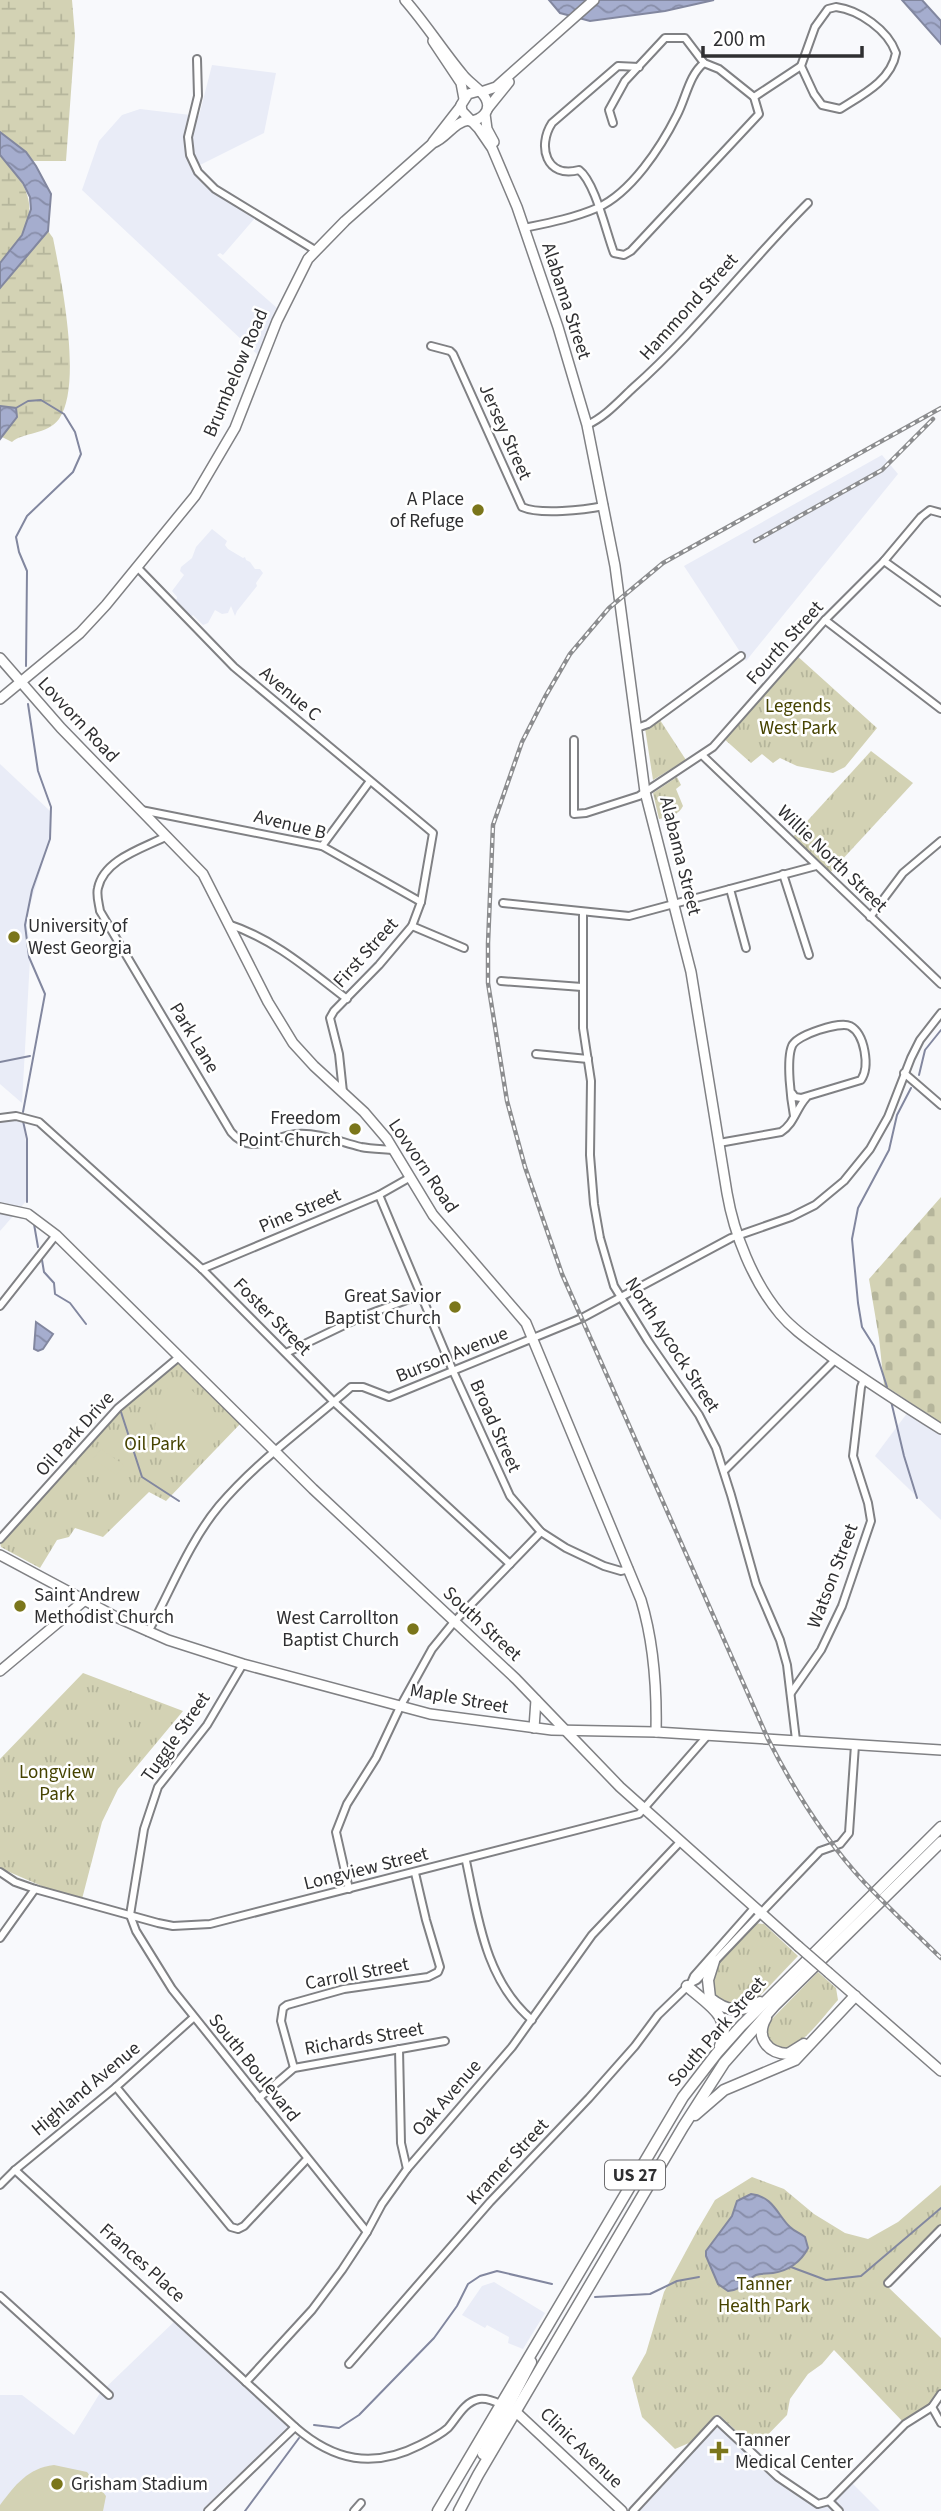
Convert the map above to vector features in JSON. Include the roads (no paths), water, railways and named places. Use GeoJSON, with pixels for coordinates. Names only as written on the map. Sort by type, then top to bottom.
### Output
{"type":"FeatureCollection","features":[{"type":"Feature","properties":{"kind":"main road","name":"South Park Street"},"geometry":{"type":"LineString","coordinates":[[508,2407],[619,2237],[724,2063],[774,2000],[941,1827]]}},
{"type":"Feature","properties":{"kind":"main road","name":"South Park Street"},"geometry":{"type":"LineString","coordinates":[[508,2407],[537,2341],[683,2097],[717,2053],[941,1842]]}},
{"type":"Feature","properties":{"kind":"main road"},"geometry":{"type":"LineString","coordinates":[[710,1998],[708,1980],[715,1961]]}},
{"type":"Feature","properties":{"kind":"main road"},"geometry":{"type":"LineString","coordinates":[[689,1984],[723,2007],[738,2010],[774,2000]]}},
{"type":"Feature","properties":{"kind":"main road"},"geometry":{"type":"LineString","coordinates":[[689,1984],[723,2020],[725,2035],[717,2053]]}},
{"type":"Feature","properties":{"kind":"main road"},"geometry":{"type":"LineString","coordinates":[[774,2000],[763,2024],[763,2040],[771,2050],[788,2054],[802,2046],[853,1994]]}},
{"type":"Feature","properties":{"kind":"main road"},"geometry":{"type":"LineString","coordinates":[[683,2127],[724,2091],[795,2060],[853,1994]]}},
{"type":"Feature","properties":{"kind":"main road"},"geometry":{"type":"LineString","coordinates":[[603,2228],[619,2237]]}},
{"type":"Feature","properties":{"kind":"main road","name":"US 27"},"geometry":{"type":"LineString","coordinates":[[459,2511],[508,2407]]}},
{"type":"Feature","properties":{"kind":"main road","name":"US 27"},"geometry":{"type":"LineString","coordinates":[[438,2511],[508,2407]]}},
{"type":"Feature","properties":{"kind":"street"},"geometry":{"type":"LineString","coordinates":[[405,0],[464,77],[486,98],[486,111]]}},
{"type":"Feature","properties":{"kind":"street"},"geometry":{"type":"LineString","coordinates":[[428,30],[439,52],[461,83],[461,111],[469,120],[479,120],[536,52],[594,0]]}},
{"type":"Feature","properties":{"kind":"street"},"geometry":{"type":"LineString","coordinates":[[754,97],[800,66],[815,27],[828,9],[850,9],[863,17],[887,37],[896,53],[895,62],[882,81],[840,109],[822,105],[800,66]]}},
{"type":"Feature","properties":{"kind":"street"},"geometry":{"type":"LineString","coordinates":[[613,123],[609,110],[625,81],[639,67],[665,38],[674,37],[685,38],[705,63],[719,69],[754,97],[759,114],[631,251],[624,255],[614,253],[593,188],[586,175],[579,170],[566,172],[552,165],[544,149],[545,134],[552,122],[618,66],[639,67]]}},
{"type":"Feature","properties":{"kind":"street"},"geometry":{"type":"LineString","coordinates":[[463,102],[470,92],[496,87],[536,52]]}},
{"type":"Feature","properties":{"kind":"street"},"geometry":{"type":"LineString","coordinates":[[197,59],[198,96],[188,137],[190,155],[198,172],[215,189],[315,250]]}},
{"type":"Feature","properties":{"kind":"street"},"geometry":{"type":"LineString","coordinates":[[524,228],[598,207],[615,198],[632,183],[677,116],[697,69],[705,63]]}},
{"type":"Feature","properties":{"kind":"street","name":"Brumbelow Road"},"geometry":{"type":"LineString","coordinates":[[0,699],[80,633],[195,496],[235,428],[277,321],[300,272],[315,250],[345,221],[433,144],[463,102]]}},
{"type":"Feature","properties":{"kind":"street","name":"Alabama Street"},"geometry":{"type":"LineString","coordinates":[[486,111],[487,129],[504,162],[515,191],[517,207]]}},
{"type":"Feature","properties":{"kind":"street","name":"Brumbelow Road"},"geometry":{"type":"LineString","coordinates":[[433,144],[440,141],[458,122],[469,120]]}},
{"type":"Feature","properties":{"kind":"street","name":"Alabama Street"},"geometry":{"type":"LineString","coordinates":[[469,120],[492,148],[517,207],[555,318],[587,425],[604,506],[645,792],[691,972],[730,1212],[738,1236],[777,1311],[793,1328],[864,1380],[941,1429]]}},
{"type":"Feature","properties":{"kind":"street","name":"Hammond Street"},"geometry":{"type":"LineString","coordinates":[[587,425],[599,419],[659,365],[764,247],[808,203]]}},
{"type":"Feature","properties":{"kind":"street","name":"Jersey Street"},"geometry":{"type":"LineString","coordinates":[[431,346],[453,354],[522,507],[535,510],[604,506]]}},
{"type":"Feature","properties":{"kind":"street","name":"Fourth Street"},"geometry":{"type":"LineString","coordinates":[[574,740],[574,814],[611,806],[645,792],[702,755],[723,737],[825,620],[884,561],[921,517],[930,510],[941,513]]}},
{"type":"Feature","properties":{"kind":"street"},"geometry":{"type":"LineString","coordinates":[[884,561],[941,602]]}},
{"type":"Feature","properties":{"kind":"street","name":"Avenue C"},"geometry":{"type":"LineString","coordinates":[[137,567],[234,667],[433,832]]}},
{"type":"Feature","properties":{"kind":"street"},"geometry":{"type":"LineString","coordinates":[[825,620],[941,709]]}},
{"type":"Feature","properties":{"kind":"street"},"geometry":{"type":"LineString","coordinates":[[637,728],[648,724],[741,656]]}},
{"type":"Feature","properties":{"kind":"street","name":"Lovvorn Road"},"geometry":{"type":"LineString","coordinates":[[0,658],[19,683],[203,874],[268,1002],[293,1043],[365,1112],[394,1150],[433,1214],[520,1314],[534,1338],[641,1600],[652,1644],[656,1679],[656,1732]]}},
{"type":"Feature","properties":{"kind":"street","name":"Willie North Street"},"geometry":{"type":"LineString","coordinates":[[702,755],[941,984]]}},
{"type":"Feature","properties":{"kind":"street"},"geometry":{"type":"LineString","coordinates":[[322,846],[370,780]]}},
{"type":"Feature","properties":{"kind":"street","name":"Avenue B"},"geometry":{"type":"LineString","coordinates":[[141,810],[322,846],[421,902]]}},
{"type":"Feature","properties":{"kind":"street","name":"First Street"},"geometry":{"type":"LineString","coordinates":[[343,1092],[339,1054],[330,1018],[412,926],[421,902],[433,832]]}},
{"type":"Feature","properties":{"kind":"street","name":"Park Lane"},"geometry":{"type":"LineString","coordinates":[[167,836],[111,866],[97,890],[100,911],[231,1132],[240,1142],[251,1145],[298,1134],[343,1141],[360,1147],[394,1150]]}},
{"type":"Feature","properties":{"kind":"street"},"geometry":{"type":"LineString","coordinates":[[870,917],[903,873],[941,841]]}},
{"type":"Feature","properties":{"kind":"street"},"geometry":{"type":"LineString","coordinates":[[503,903],[629,916],[816,866]]}},
{"type":"Feature","properties":{"kind":"street"},"geometry":{"type":"LineString","coordinates":[[783,874],[809,954]]}},
{"type":"Feature","properties":{"kind":"street"},"geometry":{"type":"LineString","coordinates":[[730,889],[746,948]]}},
{"type":"Feature","properties":{"kind":"street","name":"North Aycock Street"},"geometry":{"type":"LineString","coordinates":[[583,912],[583,1028],[591,1081],[590,1155],[594,1204],[611,1278],[699,1415],[724,1471],[761,1598],[780,1640],[791,1693],[796,1740]]}},
{"type":"Feature","properties":{"kind":"street"},"geometry":{"type":"LineString","coordinates":[[227,923],[248,930],[283,950],[347,999]]}},
{"type":"Feature","properties":{"kind":"street"},"geometry":{"type":"LineString","coordinates":[[412,926],[464,948]]}},
{"type":"Feature","properties":{"kind":"street"},"geometry":{"type":"LineString","coordinates":[[501,981],[582,987]]}},
{"type":"Feature","properties":{"kind":"street","name":"Burson Avenue"},"geometry":{"type":"LineString","coordinates":[[148,1632],[166,1595],[213,1515],[274,1450],[351,1387],[363,1387],[389,1397],[582,1318],[738,1236],[804,1212],[825,1198],[862,1161],[881,1132],[920,1040],[941,1013]]}},
{"type":"Feature","properties":{"kind":"street"},"geometry":{"type":"LineString","coordinates":[[792,1093],[797,1098],[807,1096],[856,1082],[864,1076],[867,1063],[865,1053],[851,1026],[843,1024],[829,1027],[794,1041],[790,1048],[792,1093],[794,1116]]}},
{"type":"Feature","properties":{"kind":"street"},"geometry":{"type":"LineString","coordinates":[[536,1054],[588,1059]]}},
{"type":"Feature","properties":{"kind":"street"},"geometry":{"type":"LineString","coordinates":[[904,1073],[941,1105]]}},
{"type":"Feature","properties":{"kind":"street"},"geometry":{"type":"LineString","coordinates":[[719,1143],[781,1132],[789,1127],[807,1096]]}},
{"type":"Feature","properties":{"kind":"street","name":"Foster Street"},"geometry":{"type":"LineString","coordinates":[[0,1118],[16,1116],[39,1122],[202,1269],[334,1402],[510,1564]]}},
{"type":"Feature","properties":{"kind":"street","name":"Pine Street"},"geometry":{"type":"LineString","coordinates":[[202,1269],[379,1195],[409,1178]]}},
{"type":"Feature","properties":{"kind":"street","name":"Broad Street"},"geometry":{"type":"LineString","coordinates":[[379,1195],[453,1371],[510,1496],[541,1532],[566,1548],[604,1566],[621,1571],[629,1569]]}},
{"type":"Feature","properties":{"kind":"street","name":"South Street"},"geometry":{"type":"LineString","coordinates":[[0,1208],[28,1214],[56,1235],[644,1808],[941,2071]]}},
{"type":"Feature","properties":{"kind":"street"},"geometry":{"type":"LineString","coordinates":[[0,1306],[56,1235]]}},
{"type":"Feature","properties":{"kind":"street"},"geometry":{"type":"LineString","coordinates":[[286,1353],[361,1317],[420,1295]]}},
{"type":"Feature","properties":{"kind":"street","name":"Oil Park Drive"},"geometry":{"type":"LineString","coordinates":[[0,1539],[118,1408],[179,1357]]}},
{"type":"Feature","properties":{"kind":"street"},"geometry":{"type":"LineString","coordinates":[[724,1471],[836,1359]]}},
{"type":"Feature","properties":{"kind":"street","name":"Watson Street"},"geometry":{"type":"LineString","coordinates":[[791,1693],[821,1650],[842,1606],[871,1521],[853,1456],[864,1380]]}},
{"type":"Feature","properties":{"kind":"street"},"geometry":{"type":"LineString","coordinates":[[349,1889],[336,1832],[347,1804],[376,1758],[432,1649],[454,1622],[541,1532]]}},
{"type":"Feature","properties":{"kind":"street","name":"Maple Street"},"geometry":{"type":"LineString","coordinates":[[0,1555],[148,1632],[243,1664],[400,1707],[466,1720],[534,1728],[656,1732],[941,1750]]}},
{"type":"Feature","properties":{"kind":"street"},"geometry":{"type":"LineString","coordinates":[[0,1671],[85,1600]]}},
{"type":"Feature","properties":{"kind":"street","name":"Tuggle Street"},"geometry":{"type":"LineString","coordinates":[[130,1915],[144,1829],[158,1787],[207,1725],[243,1664]]}},
{"type":"Feature","properties":{"kind":"street"},"geometry":{"type":"LineString","coordinates":[[534,1728],[536,1700]]}},
{"type":"Feature","properties":{"kind":"street"},"geometry":{"type":"LineString","coordinates":[[585,1752],[584,1740],[591,1730]]}},
{"type":"Feature","properties":{"kind":"street","name":"Longview Street"},"geometry":{"type":"LineString","coordinates":[[0,1872],[15,1882],[35,1889],[173,1926],[210,1924],[466,1861],[639,1814],[708,1735]]}},
{"type":"Feature","properties":{"kind":"street"},"geometry":{"type":"LineString","coordinates":[[758,1909],[820,1851],[840,1844],[849,1833],[855,1745]]}},
{"type":"Feature","properties":{"kind":"street","name":"Oak Avenue"},"geometry":{"type":"LineString","coordinates":[[246,2382],[312,2311],[407,2169],[512,2047],[592,1935],[681,1841]]}},
{"type":"Feature","properties":{"kind":"street"},"geometry":{"type":"LineString","coordinates":[[466,1861],[483,1938],[493,1965],[513,1999],[532,2020]]}},
{"type":"Feature","properties":{"kind":"street","name":"Carroll Street"},"geometry":{"type":"LineString","coordinates":[[294,2068],[282,2021],[283,2008],[287,2005],[344,1989],[428,1977],[438,1972],[440,1967],[415,1873]]}},
{"type":"Feature","properties":{"kind":"street"},"geometry":{"type":"LineString","coordinates":[[0,1938],[35,1889]]}},
{"type":"Feature","properties":{"kind":"street","name":"Kramer Street"},"geometry":{"type":"LineString","coordinates":[[689,1984],[697,1980],[715,1961],[758,1909]]}},
{"type":"Feature","properties":{"kind":"street","name":"Kramer Street"},"geometry":{"type":"LineString","coordinates":[[349,2364],[490,2202],[598,2088],[658,2015],[758,1909]]}},
{"type":"Feature","properties":{"kind":"street","name":"South Boulevard"},"geometry":{"type":"LineString","coordinates":[[130,1915],[150,1955],[193,2018],[367,2232]]}},
{"type":"Feature","properties":{"kind":"street","name":"Highland Avenue"},"geometry":{"type":"LineString","coordinates":[[0,2185],[15,2169],[116,2087],[193,2018]]}},
{"type":"Feature","properties":{"kind":"street","name":"Richards Street"},"geometry":{"type":"LineString","coordinates":[[259,2098],[294,2068],[445,2041]]}},
{"type":"Feature","properties":{"kind":"street"},"geometry":{"type":"LineString","coordinates":[[399,2049],[401,2143],[407,2169]]}},
{"type":"Feature","properties":{"kind":"street"},"geometry":{"type":"LineString","coordinates":[[116,2087],[231,2227],[238,2229],[256,2214],[307,2159]]}},
{"type":"Feature","properties":{"kind":"street","name":"Frances Place"},"geometry":{"type":"LineString","coordinates":[[15,2169],[312,2442],[340,2455],[362,2459],[386,2458],[407,2452],[439,2435],[472,2402],[487,2399],[508,2407]]}},
{"type":"Feature","properties":{"kind":"street"},"geometry":{"type":"LineString","coordinates":[[888,2283],[941,2229]]}},
{"type":"Feature","properties":{"kind":"street"},"geometry":{"type":"LineString","coordinates":[[0,2296],[109,2395]]}},
{"type":"Feature","properties":{"kind":"street"},"geometry":{"type":"LineString","coordinates":[[633,2511],[717,2420],[781,2480],[818,2504],[829,2501],[905,2424],[932,2407],[941,2394]]}},
{"type":"Feature","properties":{"kind":"street","name":"Clinic Avenue"},"geometry":{"type":"LineString","coordinates":[[508,2407],[622,2511]]}},
{"type":"Feature","properties":{"kind":"street"},"geometry":{"type":"LineString","coordinates":[[932,2407],[941,2423]]}},
{"type":"Feature","properties":{"kind":"street"},"geometry":{"type":"LineString","coordinates":[[208,2511],[295,2427]]}},
{"type":"Feature","properties":{"kind":"street"},"geometry":{"type":"LineString","coordinates":[[829,2501],[839,2511]]}},
{"type":"Feature","properties":{"kind":"street"},"geometry":{"type":"LineString","coordinates":[[354,2511],[361,2503]]}},
{"type":"Feature","properties":{"kind":"water"},"geometry":{"type":"Polygon","coordinates":[[[549,0],[714,0],[665,11],[590,21],[560,13],[549,0]]]}},
{"type":"Feature","properties":{"kind":"water"},"geometry":{"type":"Polygon","coordinates":[[[902,0],[922,0],[941,21],[941,44],[902,0]]]}},
{"type":"Feature","properties":{"kind":"water"},"geometry":{"type":"Polygon","coordinates":[[[0,132],[26,152],[51,194],[48,231],[0,288],[0,263],[22,235],[31,209],[30,197],[23,183],[0,155],[0,132]]]}},
{"type":"Feature","properties":{"kind":"water"},"geometry":{"type":"Polygon","coordinates":[[[0,406],[16,408],[17,417],[0,439],[0,406]]]}},
{"type":"Feature","properties":{"kind":"water"},"geometry":{"type":"Polygon","coordinates":[[[36,1322],[53,1334],[43,1349],[38,1351],[34,1349],[36,1322]]]}},
{"type":"Feature","properties":{"kind":"water"},"geometry":{"type":"Polygon","coordinates":[[[751,2194],[770,2202],[790,2227],[805,2237],[808,2248],[802,2258],[789,2268],[756,2275],[742,2286],[728,2291],[718,2284],[706,2251],[732,2216],[737,2201],[751,2194]]]}},
{"type":"Feature","properties":{"kind":"waterway"},"geometry":{"type":"LineString","coordinates":[[16,408],[28,401],[41,400],[64,414],[75,432],[81,454],[73,472],[27,516],[16,537],[27,571],[26,666]]}},
{"type":"Feature","properties":{"kind":"waterway"},"geometry":{"type":"LineString","coordinates":[[23,1112],[45,994],[29,957],[25,925],[32,890],[50,839],[51,807],[38,771],[28,704]]}},
{"type":"Feature","properties":{"kind":"waterway"},"geometry":{"type":"LineString","coordinates":[[919,1075],[925,1050],[941,1030]]}},
{"type":"Feature","properties":{"kind":"waterway"},"geometry":{"type":"LineString","coordinates":[[0,1062],[30,1056]]}},
{"type":"Feature","properties":{"kind":"waterway"},"geometry":{"type":"LineString","coordinates":[[887,1387],[874,1346],[862,1327],[852,1239],[858,1208],[889,1150],[897,1115],[911,1088]]}},
{"type":"Feature","properties":{"kind":"waterway"},"geometry":{"type":"LineString","coordinates":[[23,1121],[27,1139],[27,1202]]}},
{"type":"Feature","properties":{"kind":"waterway"},"geometry":{"type":"LineString","coordinates":[[34,1224],[38,1247]]}},
{"type":"Feature","properties":{"kind":"waterway"},"geometry":{"type":"LineString","coordinates":[[42,1260],[44,1272],[54,1283],[55,1294],[70,1303],[86,1324]]}},
{"type":"Feature","properties":{"kind":"waterway"},"geometry":{"type":"LineString","coordinates":[[891,1401],[917,1498]]}},
{"type":"Feature","properties":{"kind":"waterway"},"geometry":{"type":"LineString","coordinates":[[121,1412],[142,1477],[179,1501]]}},
{"type":"Feature","properties":{"kind":"waterway"},"geometry":{"type":"LineString","coordinates":[[791,2267],[826,2280],[861,2276],[941,2208]]}},
{"type":"Feature","properties":{"kind":"waterway"},"geometry":{"type":"LineString","coordinates":[[314,2425],[339,2428],[359,2415],[434,2338],[457,2306],[468,2284],[480,2276],[497,2271],[552,2284]]}},
{"type":"Feature","properties":{"kind":"waterway"},"geometry":{"type":"LineString","coordinates":[[595,2297],[650,2294],[677,2281],[699,2277]]}},
{"type":"Feature","properties":{"kind":"waterway"},"geometry":{"type":"LineString","coordinates":[[245,2511],[299,2438]]}},
{"type":"Feature","properties":{"kind":"railway"},"geometry":{"type":"LineString","coordinates":[[941,408],[663,563],[609,608],[570,654],[522,742],[493,825],[488,943],[488,983],[507,1101],[525,1167],[562,1274],[768,1739],[788,1777],[836,1849],[864,1882],[941,1958]]}},
{"type":"Feature","properties":{"kind":"railway"},"geometry":{"type":"LineString","coordinates":[[755,541],[882,470],[933,419]]}},
{"type":"Feature","properties":{"kind":"place","name":"A Place of Refuge"},"geometry":{"type":"Point","coordinates":[478,510]}},
{"type":"Feature","properties":{"kind":"place","name":"University of West Georgia"},"geometry":{"type":"Point","coordinates":[14,937]}},
{"type":"Feature","properties":{"kind":"place","name":"Freedom Point Church"},"geometry":{"type":"Point","coordinates":[355,1129]}},
{"type":"Feature","properties":{"kind":"place","name":"Great Savior Baptist Church"},"geometry":{"type":"Point","coordinates":[455,1307]}},
{"type":"Feature","properties":{"kind":"place","name":"Saint Andrew Methodist Church"},"geometry":{"type":"Point","coordinates":[20,1606]}},
{"type":"Feature","properties":{"kind":"place","name":"West Carrollton Baptist Church"},"geometry":{"type":"Point","coordinates":[413,1629]}},
{"type":"Feature","properties":{"kind":"place","name":"Tanner Medical Center"},"geometry":{"type":"Point","coordinates":[719,2451]}},
{"type":"Feature","properties":{"kind":"place","name":"Grisham Stadium"},"geometry":{"type":"Point","coordinates":[57,2484]}},
{"type":"Feature","properties":{"kind":"park label","name":"Legends West Park"},"geometry":{"type":"Point","coordinates":[798,717]}},
{"type":"Feature","properties":{"kind":"park label","name":"Oil Park"},"geometry":{"type":"Point","coordinates":[155,1444]}},
{"type":"Feature","properties":{"kind":"park label","name":"Longview Park"},"geometry":{"type":"Point","coordinates":[57,1783]}},
{"type":"Feature","properties":{"kind":"park label","name":"Tanner Health Park"},"geometry":{"type":"Point","coordinates":[764,2295]}}]}
